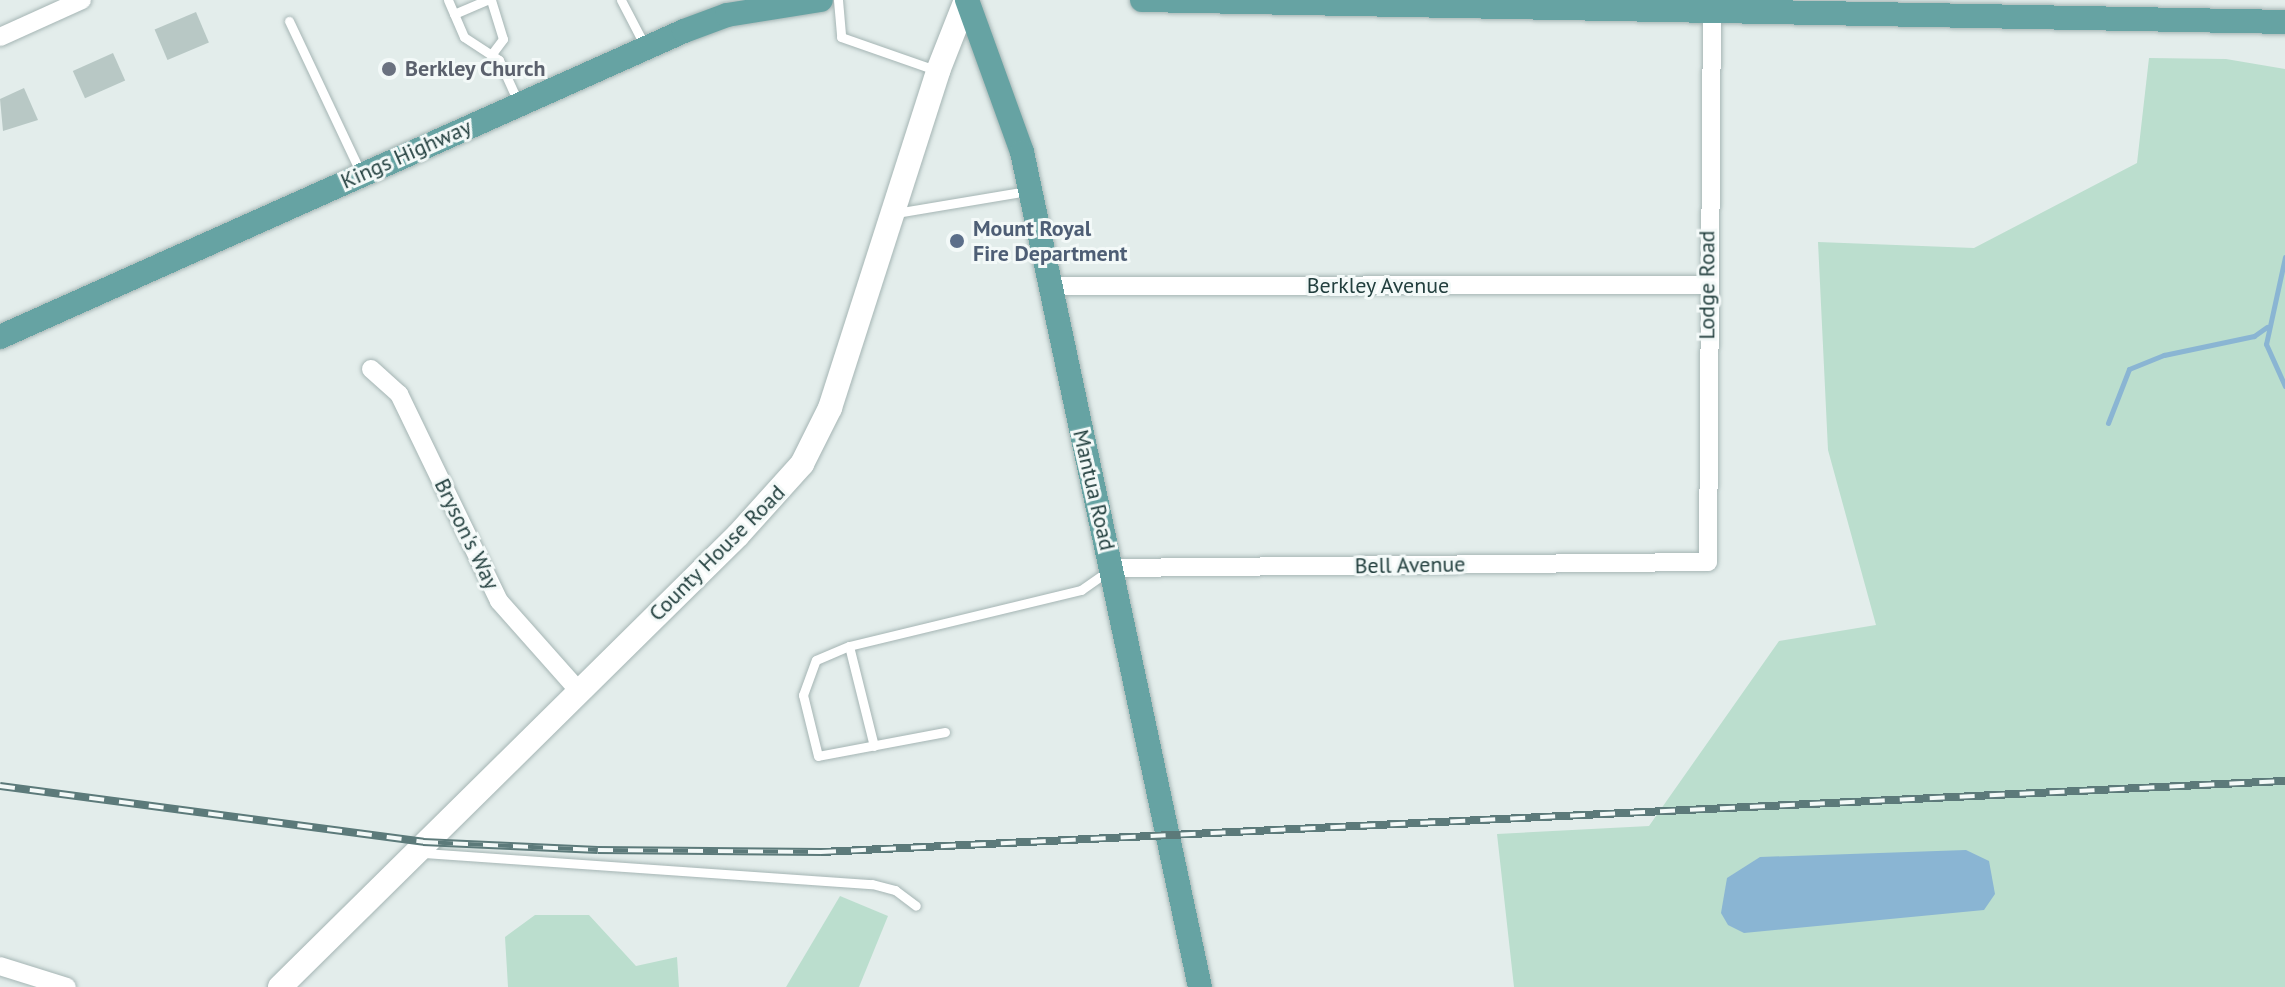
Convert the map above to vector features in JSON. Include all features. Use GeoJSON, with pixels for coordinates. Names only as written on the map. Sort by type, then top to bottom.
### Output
{"type":"FeatureCollection","features":[{"type":"Feature","properties":{"kind":"main road","name":"Kings Highway"},"geometry":{"type":"LineString","coordinates":[[0,337],[646,48],[727,15],[821,0]]}},
{"type":"Feature","properties":{"kind":"main road","name":"Mantua Road"},"geometry":{"type":"LineString","coordinates":[[967,0],[1022,152],[1200,987]]}},
{"type":"Feature","properties":{"kind":"main road"},"geometry":{"type":"LineString","coordinates":[[1142,0],[1712,4],[2285,22]]}},
{"type":"Feature","properties":{"kind":"street"},"geometry":{"type":"LineString","coordinates":[[0,37],[82,0]]}},
{"type":"Feature","properties":{"kind":"street","name":"County House Road"},"geometry":{"type":"LineString","coordinates":[[280,987],[412,852],[738,535],[802,464],[830,408],[938,71],[967,0]]}},
{"type":"Feature","properties":{"kind":"street","name":"Lodge Road"},"geometry":{"type":"LineString","coordinates":[[1708,562],[1706,285],[1712,4]]}},
{"type":"Feature","properties":{"kind":"street","name":"Berkley Avenue"},"geometry":{"type":"LineString","coordinates":[[1051,286],[1706,285]]}},
{"type":"Feature","properties":{"kind":"street","name":"Bryson's Way"},"geometry":{"type":"LineString","coordinates":[[371,369],[399,394],[499,601],[578,690]]}},
{"type":"Feature","properties":{"kind":"street","name":"Bell Avenue"},"geometry":{"type":"LineString","coordinates":[[1113,568],[1708,562]]}},
{"type":"Feature","properties":{"kind":"street"},"geometry":{"type":"LineString","coordinates":[[0,966],[67,987]]}},
{"type":"Feature","properties":{"kind":"lane"},"geometry":{"type":"LineString","coordinates":[[448,0],[464,37],[499,60],[519,104]]}},
{"type":"Feature","properties":{"kind":"lane"},"geometry":{"type":"LineString","coordinates":[[454,14],[489,0],[503,39],[491,55]]}},
{"type":"Feature","properties":{"kind":"lane"},"geometry":{"type":"LineString","coordinates":[[621,0],[646,48]]}},
{"type":"Feature","properties":{"kind":"lane"},"geometry":{"type":"LineString","coordinates":[[838,0],[841,37],[938,71]]}},
{"type":"Feature","properties":{"kind":"lane"},"geometry":{"type":"LineString","coordinates":[[289,21],[361,173]]}},
{"type":"Feature","properties":{"kind":"lane"},"geometry":{"type":"LineString","coordinates":[[892,213],[1031,191]]}},
{"type":"Feature","properties":{"kind":"lane"},"geometry":{"type":"LineString","coordinates":[[945,732],[818,756],[803,695],[816,660],[849,646],[1081,590],[1113,568]]}},
{"type":"Feature","properties":{"kind":"lane"},"geometry":{"type":"LineString","coordinates":[[849,646],[874,746]]}},
{"type":"Feature","properties":{"kind":"lane"},"geometry":{"type":"LineString","coordinates":[[412,852],[872,884],[895,890],[916,906]]}},
{"type":"Feature","properties":{"kind":"green space"},"geometry":{"type":"Polygon","coordinates":[[[2149,58],[2226,59],[2285,69],[2285,987],[1514,987],[1497,834],[1649,826],[1779,641],[1876,625],[1828,450],[1818,242],[1974,248],[2137,163],[2149,58]]]}},
{"type":"Feature","properties":{"kind":"green space"},"geometry":{"type":"Polygon","coordinates":[[[840,896],[888,916],[859,987],[786,987],[840,896]]]}},
{"type":"Feature","properties":{"kind":"green space"},"geometry":{"type":"Polygon","coordinates":[[[535,915],[589,915],[636,966],[677,957],[679,987],[508,987],[505,937],[535,915]]]}},
{"type":"Feature","properties":{"kind":"water"},"geometry":{"type":"Polygon","coordinates":[[[1966,850],[1989,861],[1995,894],[1984,910],[1744,933],[1728,925],[1721,913],[1727,878],[1760,857],[1966,850]]]}},
{"type":"Feature","properties":{"kind":"building"},"geometry":{"type":"Polygon","coordinates":[[[196,12],[209,42],[167,60],[155,30],[196,12]]]}},
{"type":"Feature","properties":{"kind":"building"},"geometry":{"type":"Polygon","coordinates":[[[113,53],[125,80],[85,98],[73,71],[113,53]]]}},
{"type":"Feature","properties":{"kind":"building"},"geometry":{"type":"Polygon","coordinates":[[[24,88],[38,120],[3,131],[0,99],[24,88]]]}},
{"type":"Feature","properties":{"kind":"waterway"},"geometry":{"type":"LineString","coordinates":[[2285,257],[2266,344],[2285,386]]}},
{"type":"Feature","properties":{"kind":"waterway"},"geometry":{"type":"LineString","coordinates":[[2108,423],[2129,369],[2164,355],[2254,336],[2267,327]]}},
{"type":"Feature","properties":{"kind":"railway"},"geometry":{"type":"LineString","coordinates":[[0,786],[423,842],[598,850],[821,852],[2285,781]]}},
{"type":"Feature","properties":{"kind":"place","name":"Berkley Church"},"geometry":{"type":"Point","coordinates":[389,69]}},
{"type":"Feature","properties":{"kind":"place","name":"Mount Royal Fire Department"},"geometry":{"type":"Point","coordinates":[957,241]}}]}
